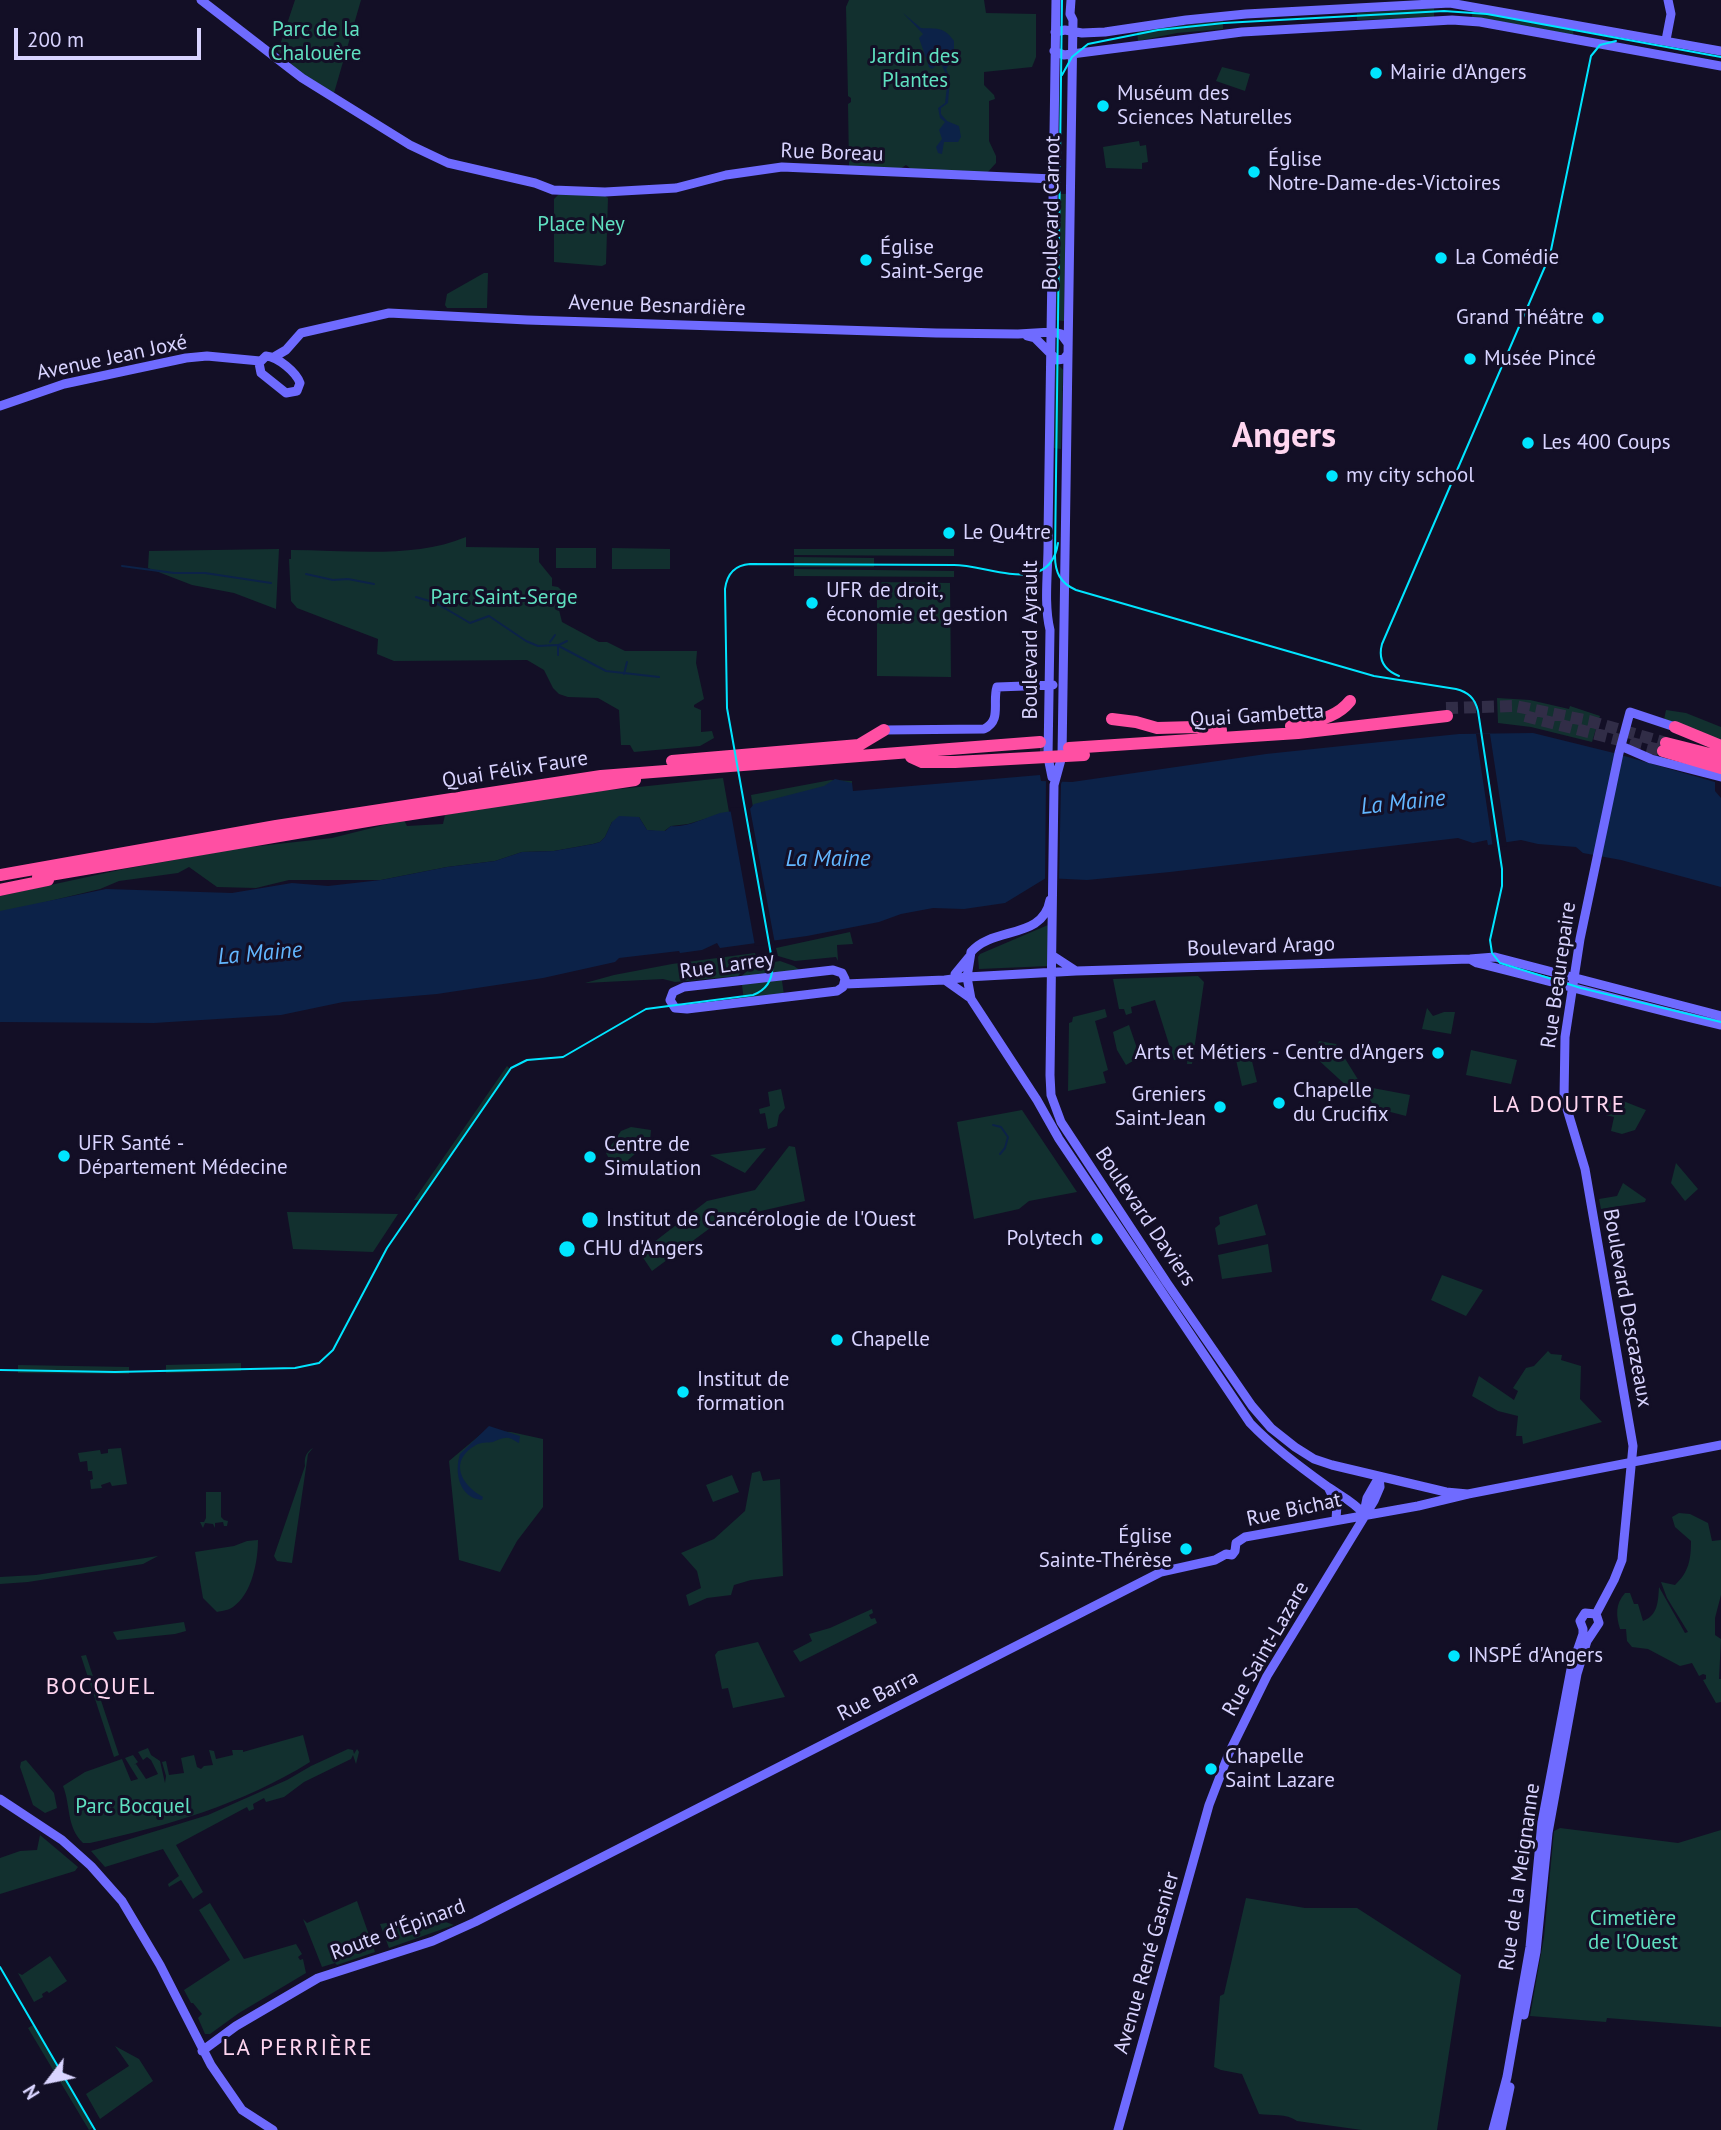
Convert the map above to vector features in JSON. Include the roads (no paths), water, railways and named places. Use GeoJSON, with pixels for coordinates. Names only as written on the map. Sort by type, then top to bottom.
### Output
{"type":"FeatureCollection","features":[{"type":"Feature","properties":{"kind":"highway"},"geometry":{"type":"LineString","coordinates":[[1294,729],[1342,712],[1350,701]]}},
{"type":"Feature","properties":{"kind":"highway","name":"Quai Gambetta"},"geometry":{"type":"LineString","coordinates":[[1055,749],[1247,737],[1388,717],[1449,716]]}},
{"type":"Feature","properties":{"kind":"highway"},"geometry":{"type":"LineString","coordinates":[[1112,719],[1157,728],[1195,727],[1221,730]]}},
{"type":"Feature","properties":{"kind":"highway"},"geometry":{"type":"LineString","coordinates":[[1675,727],[1721,747]]}},
{"type":"Feature","properties":{"kind":"highway","name":"Quai Gambetta"},"geometry":{"type":"LineString","coordinates":[[1055,749],[1221,730],[1294,729]]}},
{"type":"Feature","properties":{"kind":"highway"},"geometry":{"type":"LineString","coordinates":[[601,776],[645,764],[859,745],[884,730]]}},
{"type":"Feature","properties":{"kind":"highway"},"geometry":{"type":"LineString","coordinates":[[1721,757],[1664,747],[1721,768]]}},
{"type":"Feature","properties":{"kind":"highway","name":"Quai Félix Faure"},"geometry":{"type":"LineString","coordinates":[[0,883],[367,821],[633,780],[911,758],[922,762],[1055,749]]}},
{"type":"Feature","properties":{"kind":"highway","name":"Quai Félix Faure"},"geometry":{"type":"LineString","coordinates":[[1,870],[51,860],[76,861],[289,824],[601,776],[813,758],[1055,749]]}},
{"type":"Feature","properties":{"kind":"highway"},"geometry":{"type":"LineString","coordinates":[[797,752],[813,758]]}},
{"type":"Feature","properties":{"kind":"highway"},"geometry":{"type":"LineString","coordinates":[[0,890],[47,881],[66,872]]}},
{"type":"Feature","properties":{"kind":"main road","name":"Rue Boreau"},"geometry":{"type":"LineString","coordinates":[[201,0],[302,78],[367,121],[430,155],[453,164],[535,183],[553,190],[612,192],[676,188],[726,175],[782,167],[1053,179]]}},
{"type":"Feature","properties":{"kind":"main road","name":"Boulevard Carnot"},"geometry":{"type":"LineString","coordinates":[[1052,332],[1056,0]]}},
{"type":"Feature","properties":{"kind":"main road","name":"Boulevard Carnot"},"geometry":{"type":"LineString","coordinates":[[1067,372],[1064,358],[1067,342],[1073,31],[1071,0]]}},
{"type":"Feature","properties":{"kind":"main road"},"geometry":{"type":"LineString","coordinates":[[1666,40],[1671,14],[1668,0]]}},
{"type":"Feature","properties":{"kind":"main road"},"geometry":{"type":"LineString","coordinates":[[1055,32],[1105,32],[1234,15],[1450,3],[1721,51]]}},
{"type":"Feature","properties":{"kind":"main road"},"geometry":{"type":"LineString","coordinates":[[1054,51],[1061,55],[1237,34],[1452,20],[1480,22],[1721,66]]}},
{"type":"Feature","properties":{"kind":"main road"},"geometry":{"type":"LineString","coordinates":[[1072,69],[1084,52]]}},
{"type":"Feature","properties":{"kind":"main road","name":"Avenue Besnardière"},"geometry":{"type":"LineString","coordinates":[[289,346],[298,335],[308,331],[384,314],[854,330],[1018,334],[1052,332]]}},
{"type":"Feature","properties":{"kind":"main road"},"geometry":{"type":"LineString","coordinates":[[1052,332],[1061,334],[1067,342]]}},
{"type":"Feature","properties":{"kind":"main road","name":"Boulevard Ayrault"},"geometry":{"type":"LineString","coordinates":[[1052,332],[1047,617],[1050,630],[1048,684],[1055,749]]}},
{"type":"Feature","properties":{"kind":"main road"},"geometry":{"type":"LineString","coordinates":[[1018,334],[1035,338],[1052,354],[1064,358]]}},
{"type":"Feature","properties":{"kind":"main road"},"geometry":{"type":"LineString","coordinates":[[274,357],[289,346]]}},
{"type":"Feature","properties":{"kind":"main road"},"geometry":{"type":"LineString","coordinates":[[288,369],[289,346]]}},
{"type":"Feature","properties":{"kind":"main road","name":"Avenue Jean Joxé"},"geometry":{"type":"LineString","coordinates":[[0,406],[71,382],[175,360],[207,356],[260,365]]}},
{"type":"Feature","properties":{"kind":"main road"},"geometry":{"type":"LineString","coordinates":[[266,356],[274,357],[300,382],[298,390],[293,393],[285,392],[261,373],[260,365],[266,356]]}},
{"type":"Feature","properties":{"kind":"main road","name":"Boulevard Ayrault"},"geometry":{"type":"LineString","coordinates":[[1052,884],[1055,749],[1061,692],[1066,536],[1067,372]]}},
{"type":"Feature","properties":{"kind":"main road"},"geometry":{"type":"LineString","coordinates":[[884,730],[981,730],[991,726],[996,716],[997,687],[1048,684],[1055,685],[1061,692]]}},
{"type":"Feature","properties":{"kind":"main road","name":"Rue Beaurepaire"},"geometry":{"type":"LineString","coordinates":[[1582,1161],[1564,1099],[1565,1037],[1573,977],[1620,750],[1630,712],[1675,727]]}},
{"type":"Feature","properties":{"kind":"main road"},"geometry":{"type":"LineString","coordinates":[[1620,750],[1721,777]]}},
{"type":"Feature","properties":{"kind":"main road"},"geometry":{"type":"LineString","coordinates":[[955,974],[977,945],[1038,922],[1048,908],[1052,884]]}},
{"type":"Feature","properties":{"kind":"main road","name":"Boulevard Daviers"},"geometry":{"type":"LineString","coordinates":[[1052,884],[1050,1087],[1057,1114],[1167,1283],[1261,1418],[1295,1447],[1314,1459],[1380,1477],[1446,1492],[1468,1494]]}},
{"type":"Feature","properties":{"kind":"main road"},"geometry":{"type":"LineString","coordinates":[[1053,956],[1076,971]]}},
{"type":"Feature","properties":{"kind":"main road"},"geometry":{"type":"LineString","coordinates":[[969,957],[967,977],[971,999]]}},
{"type":"Feature","properties":{"kind":"main road","name":"Boulevard Arago"},"geometry":{"type":"LineString","coordinates":[[1053,972],[1495,957],[1721,1016]]}},
{"type":"Feature","properties":{"kind":"main road"},"geometry":{"type":"LineString","coordinates":[[1470,959],[1572,989],[1721,1025]]}},
{"type":"Feature","properties":{"kind":"main road","name":"Rue Larrey"},"geometry":{"type":"LineString","coordinates":[[845,984],[842,973],[833,970],[680,988],[673,992],[670,1000],[679,1010],[695,1009],[837,991],[845,984],[1053,972]]}},
{"type":"Feature","properties":{"kind":"main road","name":"Rue Larrey"},"geometry":{"type":"LineString","coordinates":[[920,980],[955,974],[967,977]]}},
{"type":"Feature","properties":{"kind":"main road"},"geometry":{"type":"LineString","coordinates":[[945,980],[971,999]]}},
{"type":"Feature","properties":{"kind":"main road","name":"Boulevard Daviers"},"geometry":{"type":"LineString","coordinates":[[971,999],[1037,1100],[1059,1139],[1250,1423],[1328,1487],[1355,1503],[1364,1514]]}},
{"type":"Feature","properties":{"kind":"main road","name":"Boulevard Descazeaux"},"geometry":{"type":"LineString","coordinates":[[1582,1161],[1631,1433],[1633,1462]]}},
{"type":"Feature","properties":{"kind":"main road","name":"Rue Bichat"},"geometry":{"type":"LineString","coordinates":[[1161,1572],[1234,1554],[1234,1546],[1239,1540],[1250,1535],[1418,1506],[1721,1445]]}},
{"type":"Feature","properties":{"kind":"main road"},"geometry":{"type":"LineString","coordinates":[[1596,1614],[1589,1612],[1583,1615],[1580,1621],[1588,1630],[1596,1629],[1599,1623],[1596,1614],[1622,1559],[1633,1462]]}},
{"type":"Feature","properties":{"kind":"main road","name":"Rue Saint-Lazare"},"geometry":{"type":"LineString","coordinates":[[1209,1805],[1229,1753],[1267,1676],[1377,1494],[1380,1477]]}},
{"type":"Feature","properties":{"kind":"main road"},"geometry":{"type":"LineString","coordinates":[[1328,1487],[1337,1505],[1336,1520]]}},
{"type":"Feature","properties":{"kind":"main road","name":"Rue Barra"},"geometry":{"type":"LineString","coordinates":[[611,1852],[1161,1572]]}},
{"type":"Feature","properties":{"kind":"main road","name":"Rue de la Meignanne"},"geometry":{"type":"LineString","coordinates":[[1493,2130],[1507,2077],[1530,1947],[1542,1822],[1572,1669],[1588,1630]]}},
{"type":"Feature","properties":{"kind":"main road","name":"Rue de la Meignanne"},"geometry":{"type":"LineString","coordinates":[[1501,2130],[1536,1952],[1548,1833],[1577,1674],[1588,1630]]}},
{"type":"Feature","properties":{"kind":"main road"},"geometry":{"type":"LineString","coordinates":[[0,1798],[62,1840],[91,1866],[122,1901],[163,1971],[202,2051],[242,2110],[273,2130]]}},
{"type":"Feature","properties":{"kind":"main road","name":"Avenue René Gasnier"},"geometry":{"type":"LineString","coordinates":[[1118,2130],[1209,1805]]}},
{"type":"Feature","properties":{"kind":"main road","name":"Route d'Épinard"},"geometry":{"type":"LineString","coordinates":[[202,2051],[236,2026],[318,1978],[433,1941],[611,1852]]}},
{"type":"Feature","properties":{"kind":"water"},"geometry":{"type":"Polygon","coordinates":[[[903,13],[921,28],[943,31],[954,41],[954,56],[946,69],[950,78],[948,103],[941,108],[941,114],[947,121],[959,126],[961,137],[958,142],[944,142],[942,154],[938,153],[936,147],[942,139],[939,130],[945,122],[940,118],[938,108],[945,103],[948,78],[940,62],[932,69],[929,67],[919,38],[923,34],[903,13]]]}},
{"type":"Feature","properties":{"kind":"water","name":"La Maine"},"geometry":{"type":"Polygon","coordinates":[[[1533,733],[1715,782],[1715,791],[1721,798],[1721,887],[1621,860],[1583,853],[1576,847],[1521,840],[1488,845],[1487,840],[1473,843],[1458,838],[1170,872],[1087,880],[1046,878],[1005,903],[964,909],[933,908],[807,936],[720,948],[717,943],[702,950],[619,958],[615,962],[543,978],[437,994],[343,1002],[281,1015],[154,1023],[0,1022],[0,911],[106,889],[232,893],[292,883],[328,886],[381,880],[495,861],[522,852],[554,851],[593,844],[605,837],[612,822],[619,816],[639,817],[647,830],[665,831],[671,826],[689,824],[720,813],[749,810],[754,804],[824,786],[835,779],[852,783],[853,791],[1040,775],[1041,781],[1072,782],[1266,754],[1459,734],[1533,733]]]}},
{"type":"Feature","properties":{"kind":"water"},"geometry":{"type":"Polygon","coordinates":[[[489,1426],[520,1436],[519,1443],[507,1438],[478,1444],[462,1458],[460,1465],[464,1479],[483,1497],[482,1500],[474,1498],[463,1489],[458,1476],[458,1461],[460,1454],[489,1426]]]}},
{"type":"Feature","properties":{"kind":"waterway"},"geometry":{"type":"LineString","coordinates":[[122,566],[174,573],[205,573],[271,583]]}},
{"type":"Feature","properties":{"kind":"waterway"},"geometry":{"type":"LineString","coordinates":[[306,574],[374,584]]}},
{"type":"Feature","properties":{"kind":"waterway"},"geometry":{"type":"LineString","coordinates":[[416,597],[436,603],[470,623],[489,616],[526,641],[538,646],[557,645],[606,671],[659,677]]}},
{"type":"Feature","properties":{"kind":"waterway"},"geometry":{"type":"LineString","coordinates":[[550,642],[555,635]]}},
{"type":"Feature","properties":{"kind":"waterway"},"geometry":{"type":"LineString","coordinates":[[559,645],[567,641]]}},
{"type":"Feature","properties":{"kind":"waterway"},"geometry":{"type":"LineString","coordinates":[[558,646],[558,655]]}},
{"type":"Feature","properties":{"kind":"waterway"},"geometry":{"type":"LineString","coordinates":[[624,674],[627,662]]}},
{"type":"Feature","properties":{"kind":"waterway"},"geometry":{"type":"LineString","coordinates":[[993,1125],[1001,1127],[1008,1137],[1000,1154]]}},
{"type":"Feature","properties":{"kind":"tunnel"},"geometry":{"type":"LineString","coordinates":[[1446,708],[1515,706],[1589,721],[1666,743]]}},
{"type":"Feature","properties":{"kind":"tunnel"},"geometry":{"type":"LineString","coordinates":[[1525,716],[1663,751]]}},
{"type":"Feature","properties":{"kind":"tunnel"},"geometry":{"type":"LineString","coordinates":[[1040,749],[1069,748]]}},
{"type":"Feature","properties":{"kind":"tram line"},"geometry":{"type":"LineString","coordinates":[[1062,0],[1055,556],[1060,576],[1076,590],[1374,676],[1456,689],[1467,694],[1475,702],[1478,711],[1502,869],[1502,886],[1490,940],[1492,953],[1500,963],[1581,988],[1721,1022]]}},
{"type":"Feature","properties":{"kind":"tram line"},"geometry":{"type":"LineString","coordinates":[[1062,75],[1072,57],[1088,44],[1158,30],[1224,23],[1444,11],[1487,14],[1721,57]]}},
{"type":"Feature","properties":{"kind":"tram line"},"geometry":{"type":"LineString","coordinates":[[1399,676],[1389,671],[1383,663],[1382,644],[1550,255],[1591,56],[1600,45],[1616,41]]}},
{"type":"Feature","properties":{"kind":"tram line"},"geometry":{"type":"LineString","coordinates":[[0,1370],[115,1372],[295,1368],[319,1363],[333,1350],[387,1248],[511,1068],[527,1060],[563,1057],[646,1009],[753,995],[769,982],[772,960],[727,708],[725,589],[733,571],[750,564],[954,565],[1031,574],[1043,569],[1053,559],[1058,543]]}},
{"type":"Feature","properties":{"kind":"tram line"},"geometry":{"type":"LineString","coordinates":[[0,1967],[95,2130]]}},
{"type":"Feature","properties":{"kind":"place","name":"Mairie d'Angers"},"geometry":{"type":"Point","coordinates":[1376,73]}},
{"type":"Feature","properties":{"kind":"place","name":"Muséum des Sciences Naturelles"},"geometry":{"type":"Point","coordinates":[1103,106]}},
{"type":"Feature","properties":{"kind":"place","name":"Église Notre-Dame-des-Victoires"},"geometry":{"type":"Point","coordinates":[1254,172]}},
{"type":"Feature","properties":{"kind":"place","name":"La Comédie"},"geometry":{"type":"Point","coordinates":[1441,258]}},
{"type":"Feature","properties":{"kind":"place","name":"Église Saint-Serge"},"geometry":{"type":"Point","coordinates":[866,260]}},
{"type":"Feature","properties":{"kind":"place","name":"Grand Théâtre"},"geometry":{"type":"Point","coordinates":[1598,318]}},
{"type":"Feature","properties":{"kind":"place","name":"Musée Pincé"},"geometry":{"type":"Point","coordinates":[1470,359]}},
{"type":"Feature","properties":{"kind":"place","name":"Les 400 Coups"},"geometry":{"type":"Point","coordinates":[1528,443]}},
{"type":"Feature","properties":{"kind":"place","name":"my city school"},"geometry":{"type":"Point","coordinates":[1332,476]}},
{"type":"Feature","properties":{"kind":"place","name":"Le Qu4tre"},"geometry":{"type":"Point","coordinates":[949,533]}},
{"type":"Feature","properties":{"kind":"place","name":"UFR de droit, économie et gestion"},"geometry":{"type":"Point","coordinates":[812,603]}},
{"type":"Feature","properties":{"kind":"place","name":"Arts et Métiers - Centre d'Angers"},"geometry":{"type":"Point","coordinates":[1438,1053]}},
{"type":"Feature","properties":{"kind":"place","name":"Chapelle du Crucifix"},"geometry":{"type":"Point","coordinates":[1279,1103]}},
{"type":"Feature","properties":{"kind":"place","name":"Greniers Saint-Jean"},"geometry":{"type":"Point","coordinates":[1220,1107]}},
{"type":"Feature","properties":{"kind":"place","name":"UFR Santé - Département Médecine"},"geometry":{"type":"Point","coordinates":[64,1156]}},
{"type":"Feature","properties":{"kind":"place","name":"Centre de Simulation"},"geometry":{"type":"Point","coordinates":[590,1157]}},
{"type":"Feature","properties":{"kind":"place","name":"Institut de Cancérologie de l'Ouest"},"geometry":{"type":"Point","coordinates":[590,1220]}},
{"type":"Feature","properties":{"kind":"place","name":"Polytech"},"geometry":{"type":"Point","coordinates":[1097,1239]}},
{"type":"Feature","properties":{"kind":"place","name":"CHU d'Angers"},"geometry":{"type":"Point","coordinates":[567,1249]}},
{"type":"Feature","properties":{"kind":"place","name":"Chapelle"},"geometry":{"type":"Point","coordinates":[837,1340]}},
{"type":"Feature","properties":{"kind":"place","name":"Institut de formation"},"geometry":{"type":"Point","coordinates":[683,1392]}},
{"type":"Feature","properties":{"kind":"place","name":"Église Sainte-Thérèse"},"geometry":{"type":"Point","coordinates":[1186,1549]}},
{"type":"Feature","properties":{"kind":"place","name":"INSPÉ d'Angers"},"geometry":{"type":"Point","coordinates":[1454,1656]}},
{"type":"Feature","properties":{"kind":"place","name":"Chapelle Saint Lazare"},"geometry":{"type":"Point","coordinates":[1211,1769]}},
{"type":"Feature","properties":{"kind":"district","name":"Angers"},"geometry":{"type":"Point","coordinates":[1284,437]}},
{"type":"Feature","properties":{"kind":"district","name":"LA DOUTRE"},"geometry":{"type":"Point","coordinates":[1559,1105]}},
{"type":"Feature","properties":{"kind":"district","name":"BOCQUEL"},"geometry":{"type":"Point","coordinates":[101,1687]}},
{"type":"Feature","properties":{"kind":"district","name":"LA PERRIÈRE"},"geometry":{"type":"Point","coordinates":[298,2048]}},
{"type":"Feature","properties":{"kind":"park label","name":"Parc de la Chalouère"},"geometry":{"type":"Point","coordinates":[316,42]}},
{"type":"Feature","properties":{"kind":"park label","name":"Jardin des Plantes"},"geometry":{"type":"Point","coordinates":[915,69]}},
{"type":"Feature","properties":{"kind":"park label","name":"Place Ney"},"geometry":{"type":"Point","coordinates":[581,225]}},
{"type":"Feature","properties":{"kind":"park label","name":"Parc Saint-Serge"},"geometry":{"type":"Point","coordinates":[504,598]}},
{"type":"Feature","properties":{"kind":"park label","name":"Parc Bocquel"},"geometry":{"type":"Point","coordinates":[133,1807]}},
{"type":"Feature","properties":{"kind":"park label","name":"Cimetière de l'Ouest"},"geometry":{"type":"Point","coordinates":[1633,1931]}}]}
